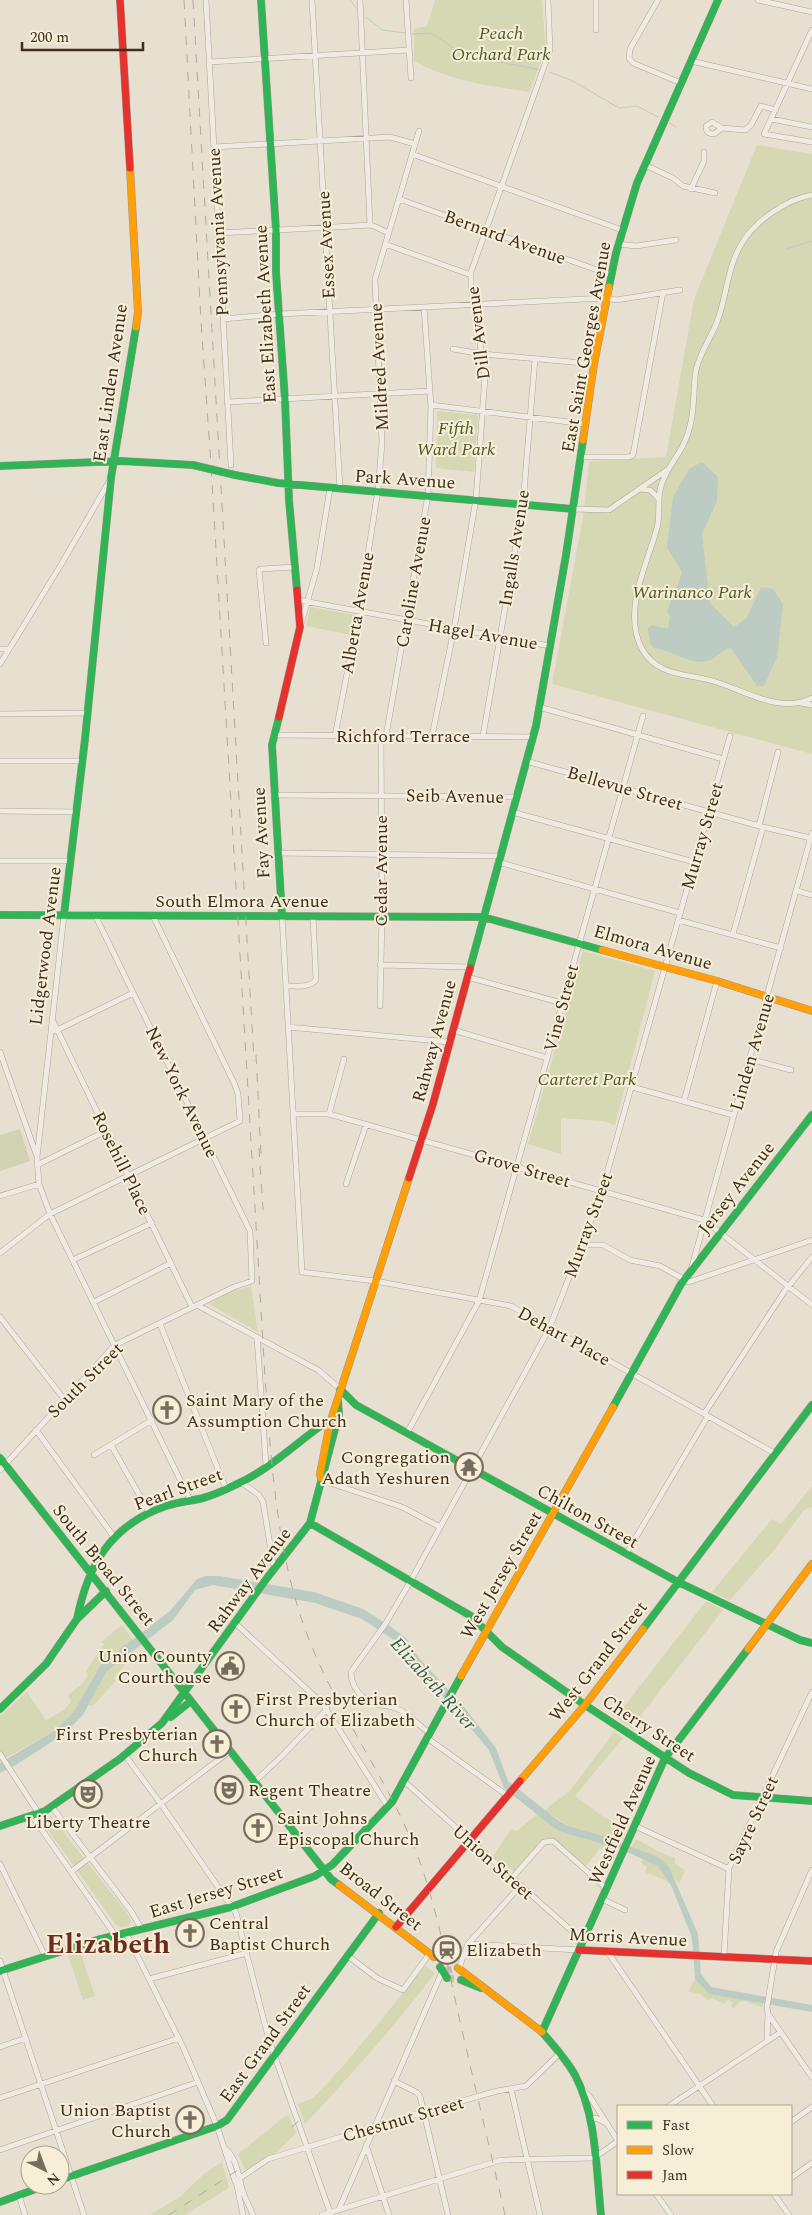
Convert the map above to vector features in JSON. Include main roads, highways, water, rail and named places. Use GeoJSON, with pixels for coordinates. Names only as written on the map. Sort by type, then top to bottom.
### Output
{"type":"FeatureCollection","features":[{"type":"Feature","properties":{"kind":"water"},"geometry":{"type":"Polygon","coordinates":[[[702,462],[718,477],[717,501],[702,534],[710,603],[734,627],[747,618],[761,587],[773,589],[783,604],[777,657],[764,686],[757,686],[731,648],[710,660],[700,662],[654,648],[650,643],[648,628],[652,625],[668,629],[670,617],[667,612],[672,598],[674,598],[682,572],[667,547],[673,497],[689,469],[702,462]]]}},
{"type":"Feature","properties":{"kind":"water","name":"Elizabeth River"},"geometry":{"type":"Polygon","coordinates":[[[206,1576],[220,1576],[314,1592],[363,1609],[390,1626],[406,1638],[419,1658],[464,1707],[496,1748],[508,1781],[568,1826],[603,1836],[653,1855],[669,1867],[698,1934],[701,1974],[711,1987],[812,2005],[812,2012],[709,1994],[695,1979],[691,1935],[671,1885],[658,1866],[618,1848],[567,1834],[554,1828],[504,1788],[489,1750],[452,1706],[415,1668],[400,1644],[362,1619],[315,1603],[213,1585],[195,1590],[173,1620],[106,1672],[83,1715],[65,1733],[16,1765],[0,1773],[0,1763],[54,1731],[73,1713],[102,1663],[170,1611],[197,1579],[206,1576]]]}},
{"type":"Feature","properties":{"kind":"waterway"},"geometry":{"type":"LineString","coordinates":[[350,0],[356,8]]}},
{"type":"Feature","properties":{"kind":"waterway"},"geometry":{"type":"LineString","coordinates":[[366,17],[382,30],[406,33]]}},
{"type":"Feature","properties":{"kind":"waterway"},"geometry":{"type":"LineString","coordinates":[[410,34],[431,33],[464,55],[541,70]]}},
{"type":"Feature","properties":{"kind":"waterway"},"geometry":{"type":"LineString","coordinates":[[549,72],[571,80],[619,108],[637,106],[658,117]]}},
{"type":"Feature","properties":{"kind":"waterway"},"geometry":{"type":"LineString","coordinates":[[670,123],[676,127]]}},
{"type":"Feature","properties":{"kind":"waterway"},"geometry":{"type":"LineString","coordinates":[[787,249],[812,241]]}},
{"type":"Feature","properties":{"kind":"tunnel"},"geometry":{"type":"LineString","coordinates":[[445,1971],[458,1968]]}},
{"type":"Feature","properties":{"kind":"tunnel"},"geometry":{"type":"LineString","coordinates":[[447,1978],[461,1980]]}},
{"type":"Feature","properties":{"kind":"railway"},"geometry":{"type":"LineString","coordinates":[[184,0],[201,322],[265,1377],[278,1518],[292,1587],[302,1621],[315,1654],[342,1709],[400,1815],[423,1871],[443,1944],[505,2215]]}},
{"type":"Feature","properties":{"kind":"railway"},"geometry":{"type":"LineString","coordinates":[[193,0],[254,1061]]}},
{"type":"Feature","properties":{"kind":"railway"},"geometry":{"type":"LineString","coordinates":[[256,1055],[261,1154]]}},
{"type":"Feature","properties":{"kind":"railway"},"geometry":{"type":"LineString","coordinates":[[259,1148],[263,1210]]}},
{"type":"Feature","properties":{"kind":"railway"},"geometry":{"type":"LineString","coordinates":[[292,2127],[302,2118]]}},
{"type":"Feature","properties":{"kind":"railway"},"geometry":{"type":"LineString","coordinates":[[169,2215],[241,2168]]}},
{"type":"Feature","properties":{"kind":"place","name":"Saint Mary of the Assumption Church"},"geometry":{"type":"Point","coordinates":[167,1410]}},
{"type":"Feature","properties":{"kind":"place","name":"Congregation Adath Yeshuren"},"geometry":{"type":"Point","coordinates":[469,1467]}},
{"type":"Feature","properties":{"kind":"place","name":"Union County Courthouse"},"geometry":{"type":"Point","coordinates":[230,1666]}},
{"type":"Feature","properties":{"kind":"place","name":"First Presbyterian Church of Elizabeth"},"geometry":{"type":"Point","coordinates":[236,1709]}},
{"type":"Feature","properties":{"kind":"place","name":"First Presbyterian Church"},"geometry":{"type":"Point","coordinates":[217,1744]}},
{"type":"Feature","properties":{"kind":"place","name":"Regent Theatre"},"geometry":{"type":"Point","coordinates":[229,1790]}},
{"type":"Feature","properties":{"kind":"place","name":"Liberty Theatre"},"geometry":{"type":"Point","coordinates":[88,1794]}},
{"type":"Feature","properties":{"kind":"place","name":"Saint Johns Episcopal Church"},"geometry":{"type":"Point","coordinates":[258,1828]}},
{"type":"Feature","properties":{"kind":"place","name":"Central Baptist Church"},"geometry":{"type":"Point","coordinates":[190,1933]}},
{"type":"Feature","properties":{"kind":"place","name":"Elizabeth"},"geometry":{"type":"Point","coordinates":[447,1950]}},
{"type":"Feature","properties":{"kind":"place","name":"Union Baptist Church"},"geometry":{"type":"Point","coordinates":[190,2120]}},
{"type":"Feature","properties":{"kind":"district","name":"Elizabeth"},"geometry":{"type":"Point","coordinates":[108,1943]}},
{"type":"Feature","properties":{"kind":"park label","name":"Peach Orchard Park"},"geometry":{"type":"Point","coordinates":[501,43]}},
{"type":"Feature","properties":{"kind":"park label","name":"Fifth Ward Park"},"geometry":{"type":"Point","coordinates":[456,438]}},
{"type":"Feature","properties":{"kind":"park label","name":"Warinanco Park"},"geometry":{"type":"Point","coordinates":[692,592]}},
{"type":"Feature","properties":{"kind":"park label","name":"Carteret Park"},"geometry":{"type":"Point","coordinates":[587,1079]}}]}
